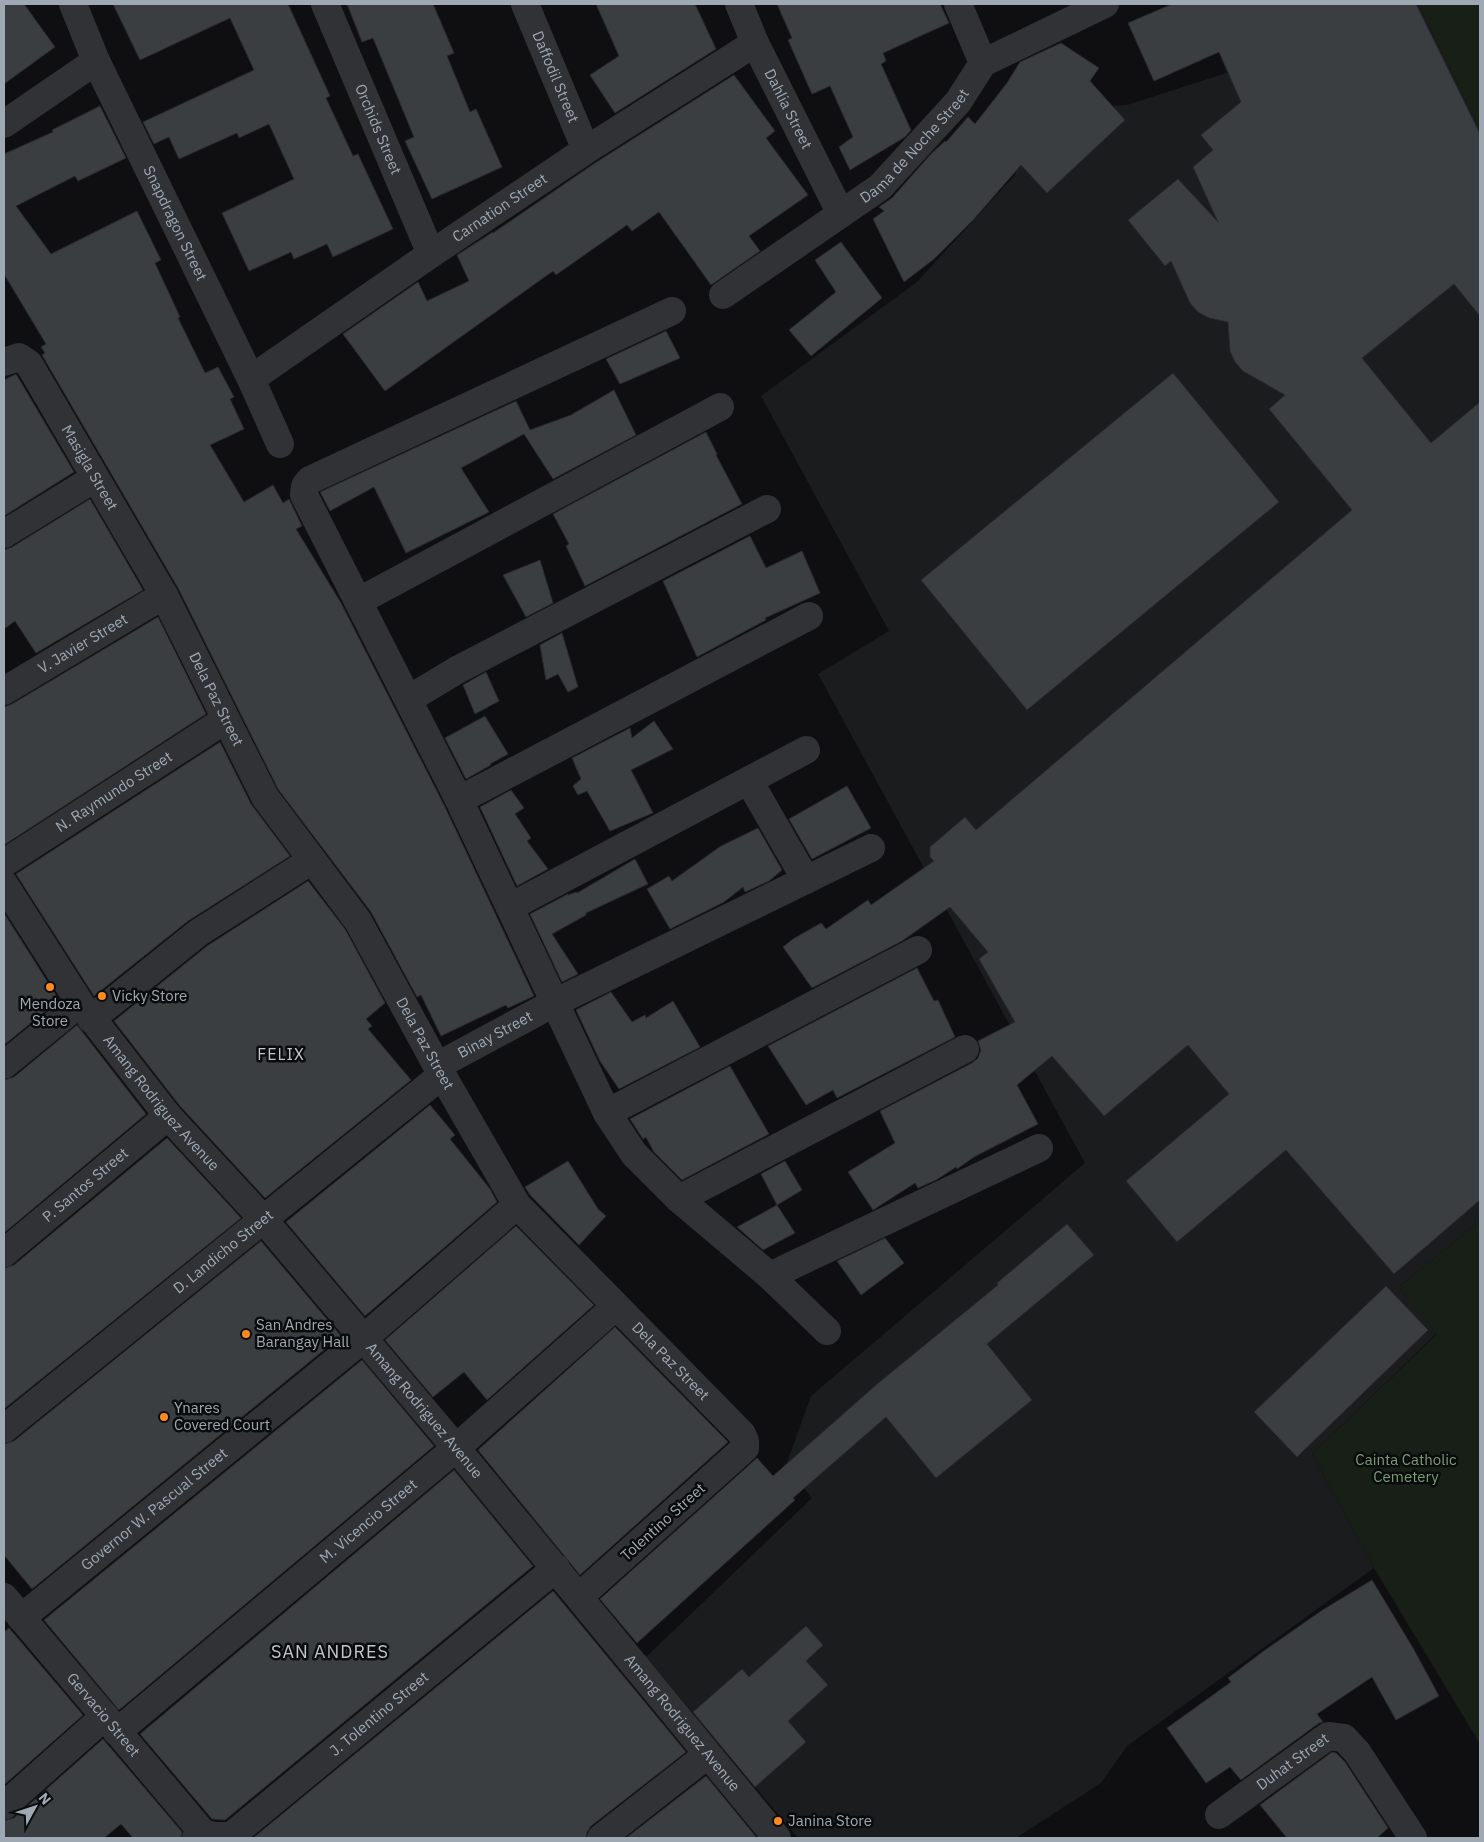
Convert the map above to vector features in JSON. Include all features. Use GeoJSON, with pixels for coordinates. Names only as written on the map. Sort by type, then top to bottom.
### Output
{"type":"FeatureCollection","features":[{"type":"Feature","properties":{"kind":"street","name":"Snapdragon Street"},"geometry":{"type":"LineString","coordinates":[[74,4],[96,61],[251,378],[280,444]]}},
{"type":"Feature","properties":{"kind":"street","name":"Orchids Street"},"geometry":{"type":"LineString","coordinates":[[325,4],[431,254]]}},
{"type":"Feature","properties":{"kind":"street","name":"Daffodil Street"},"geometry":{"type":"LineString","coordinates":[[525,4],[586,150]]}},
{"type":"Feature","properties":{"kind":"street","name":"Dahlia Street"},"geometry":{"type":"LineString","coordinates":[[738,4],[755,43],[841,214]]}},
{"type":"Feature","properties":{"kind":"street"},"geometry":{"type":"LineString","coordinates":[[958,4],[983,63],[1106,4]]}},
{"type":"Feature","properties":{"kind":"street","name":"Carnation Street"},"geometry":{"type":"LineString","coordinates":[[251,378],[586,150],[755,43]]}},
{"type":"Feature","properties":{"kind":"street"},"geometry":{"type":"LineString","coordinates":[[4,124],[96,61]]}},
{"type":"Feature","properties":{"kind":"street","name":"Dama de Noche Street"},"geometry":{"type":"LineString","coordinates":[[723,295],[880,187],[958,102],[983,63]]}},
{"type":"Feature","properties":{"kind":"street"},"geometry":{"type":"LineString","coordinates":[[672,311],[310,480],[305,486],[304,495],[459,800],[607,1113],[634,1154],[679,1199],[770,1276],[827,1331]]}},
{"type":"Feature","properties":{"kind":"street","name":"Masigla Street"},"geometry":{"type":"LineString","coordinates":[[4,362],[19,357],[29,364],[164,595]]}},
{"type":"Feature","properties":{"kind":"street"},"geometry":{"type":"LineString","coordinates":[[359,601],[720,407]]}},
{"type":"Feature","properties":{"kind":"street"},"geometry":{"type":"LineString","coordinates":[[4,534],[95,478]]}},
{"type":"Feature","properties":{"kind":"street"},"geometry":{"type":"LineString","coordinates":[[409,699],[457,670],[767,509]]}},
{"type":"Feature","properties":{"kind":"street","name":"V. Javier Street"},"geometry":{"type":"LineString","coordinates":[[4,691],[164,595]]}},
{"type":"Feature","properties":{"kind":"street","name":"Dela Paz Street"},"geometry":{"type":"LineString","coordinates":[[164,595],[264,797],[358,921],[516,1205],[742,1434],[746,1448]]}},
{"type":"Feature","properties":{"kind":"street"},"geometry":{"type":"LineString","coordinates":[[459,800],[809,616]]}},
{"type":"Feature","properties":{"kind":"street","name":"N. Raymundo Street"},"geometry":{"type":"LineString","coordinates":[[4,863],[225,720]]}},
{"type":"Feature","properties":{"kind":"street"},"geometry":{"type":"LineString","coordinates":[[510,907],[806,750]]}},
{"type":"Feature","properties":{"kind":"street"},"geometry":{"type":"LineString","coordinates":[[749,781],[806,880]]}},
{"type":"Feature","properties":{"kind":"street","name":"Binay Street"},"geometry":{"type":"LineString","coordinates":[[440,1070],[554,1003],[871,848]]}},
{"type":"Feature","properties":{"kind":"street"},"geometry":{"type":"LineString","coordinates":[[4,1065],[198,933],[312,860]]}},
{"type":"Feature","properties":{"kind":"street","name":"Amang Rodriguez Avenue"},"geometry":{"type":"LineString","coordinates":[[4,884],[86,1011],[168,1116],[263,1219],[364,1338],[580,1596],[707,1755],[777,1838]]}},
{"type":"Feature","properties":{"kind":"street"},"geometry":{"type":"LineString","coordinates":[[607,1113],[918,950]]}},
{"type":"Feature","properties":{"kind":"street"},"geometry":{"type":"LineString","coordinates":[[679,1199],[965,1049]]}},
{"type":"Feature","properties":{"kind":"street","name":"D. Landicho Street"},"geometry":{"type":"LineString","coordinates":[[4,1429],[263,1219],[440,1070]]}},
{"type":"Feature","properties":{"kind":"street","name":"P. Santos Street"},"geometry":{"type":"LineString","coordinates":[[4,1253],[168,1116]]}},
{"type":"Feature","properties":{"kind":"street"},"geometry":{"type":"LineString","coordinates":[[770,1276],[1039,1148]]}},
{"type":"Feature","properties":{"kind":"street","name":"Governor W. Pascual Street"},"geometry":{"type":"LineString","coordinates":[[10,1610],[364,1338],[516,1205]]}},
{"type":"Feature","properties":{"kind":"street","name":"M. Vicencio Street"},"geometry":{"type":"LineString","coordinates":[[4,1806],[111,1724],[456,1448],[615,1307]]}},
{"type":"Feature","properties":{"kind":"street","name":"Tolentino Street"},"geometry":{"type":"LineString","coordinates":[[580,1596],[746,1448]]}},
{"type":"Feature","properties":{"kind":"street","name":"J. Tolentino Street"},"geometry":{"type":"LineString","coordinates":[[200,1836],[231,1836],[556,1568]]}},
{"type":"Feature","properties":{"kind":"street","name":"Gervacio Street"},"geometry":{"type":"LineString","coordinates":[[10,1610],[111,1724],[200,1836]]}},
{"type":"Feature","properties":{"kind":"street","name":"Duhat Street"},"geometry":{"type":"LineString","coordinates":[[1219,1815],[1328,1736],[1344,1738],[1357,1752],[1412,1838]]}},
{"type":"Feature","properties":{"kind":"street"},"geometry":{"type":"LineString","coordinates":[[601,1838],[707,1755]]}},
{"type":"Feature","properties":{"kind":"shaded area"},"geometry":{"type":"Polygon","coordinates":[[[1385,4],[1418,4],[1480,129],[1480,1221],[1399,1287],[1436,1334],[1312,1454],[1374,1568],[1127,1746],[1101,1783],[1016,1838],[798,1838],[646,1657],[812,1498],[786,1465],[811,1396],[1085,1163],[818,674],[889,631],[761,396],[917,282],[1015,175],[1037,110],[1127,105],[1288,53],[1385,4]]]}},
{"type":"Feature","properties":{"kind":"green space"},"geometry":{"type":"Polygon","coordinates":[[[1418,4],[1480,4],[1480,129],[1473,115],[1418,4]]]}},
{"type":"Feature","properties":{"kind":"green space","name":"Cainta Catholic Cemetery"},"geometry":{"type":"Polygon","coordinates":[[[1480,1221],[1480,1744],[1374,1568],[1312,1454],[1436,1335],[1399,1287],[1480,1221]]]}},
{"type":"Feature","properties":{"kind":"building"},"geometry":{"type":"Polygon","coordinates":[[[4,4],[24,4],[55,47],[4,84],[4,4]]]}},
{"type":"Feature","properties":{"kind":"building"},"geometry":{"type":"Polygon","coordinates":[[[113,4],[288,4],[330,96],[326,98],[353,156],[358,154],[393,229],[333,257],[327,244],[294,259],[291,252],[249,271],[222,213],[294,179],[269,124],[239,138],[237,133],[179,159],[169,137],[154,144],[143,122],[254,70],[230,18],[140,60],[113,4]]]}},
{"type":"Feature","properties":{"kind":"building"},"geometry":{"type":"Polygon","coordinates":[[[347,4],[433,4],[454,53],[447,56],[470,112],[476,109],[502,167],[432,199],[405,141],[414,137],[373,38],[362,42],[347,4]]]}},
{"type":"Feature","properties":{"kind":"building"},"geometry":{"type":"Polygon","coordinates":[[[596,4],[695,4],[716,49],[615,113],[590,75],[619,56],[596,4]]]}},
{"type":"Feature","properties":{"kind":"building"},"geometry":{"type":"Polygon","coordinates":[[[777,4],[940,4],[949,23],[883,53],[886,61],[881,64],[911,130],[905,137],[850,170],[839,147],[853,137],[830,86],[812,94],[788,40],[792,38],[777,4]]]}},
{"type":"Feature","properties":{"kind":"building"},"geometry":{"type":"Polygon","coordinates":[[[1172,4],[1416,4],[1480,134],[1480,316],[1454,284],[1362,358],[1431,443],[1480,402],[1480,1200],[1394,1274],[1286,1150],[1177,1242],[1126,1181],[1229,1094],[1188,1045],[1104,1116],[1052,1056],[1017,1085],[1038,1124],[974,1157],[936,1180],[918,1188],[915,1183],[873,1210],[848,1172],[895,1143],[880,1111],[972,1063],[978,1058],[981,1050],[978,1041],[1015,1022],[979,959],[988,952],[950,907],[902,941],[812,988],[783,947],[821,923],[826,929],[868,900],[871,905],[934,861],[930,857],[930,847],[965,817],[976,830],[1352,510],[1269,409],[1285,395],[1243,371],[1235,362],[1230,351],[1228,322],[1209,318],[1198,312],[1190,303],[1171,261],[1165,266],[1128,220],[1178,179],[1218,222],[1193,167],[1213,150],[1201,135],[1241,102],[1219,52],[1154,81],[1128,23],[1172,4]]]}},
{"type":"Feature","properties":{"kind":"building"},"geometry":{"type":"Polygon","coordinates":[[[1061,43],[1099,68],[1090,81],[1125,120],[1047,193],[1021,165],[974,219],[934,259],[904,282],[873,219],[884,211],[879,207],[892,198],[931,154],[946,142],[968,117],[975,124],[1007,83],[1020,62],[1061,43]]]}},
{"type":"Feature","properties":{"kind":"building"},"geometry":{"type":"Polygon","coordinates":[[[734,75],[775,131],[766,138],[808,195],[749,236],[760,251],[711,285],[659,212],[632,231],[627,225],[556,275],[553,271],[385,391],[343,334],[418,282],[427,301],[469,281],[457,255],[493,233],[595,163],[734,75]]]}},
{"type":"Feature","properties":{"kind":"building"},"geometry":{"type":"Polygon","coordinates":[[[100,106],[126,158],[78,181],[75,176],[16,206],[51,254],[137,211],[161,260],[155,263],[180,317],[178,318],[205,373],[218,367],[234,397],[230,399],[244,429],[210,445],[244,502],[273,485],[283,503],[289,499],[302,526],[296,529],[341,603],[445,807],[534,996],[508,1008],[506,1005],[441,1036],[421,995],[417,997],[371,912],[278,789],[178,588],[42,355],[45,353],[41,347],[46,344],[4,274],[4,154],[53,132],[52,130],[100,106]]]}},
{"type":"Feature","properties":{"kind":"building"},"geometry":{"type":"Polygon","coordinates":[[[841,242],[882,298],[811,356],[789,330],[836,292],[815,260],[841,242]]]}},
{"type":"Feature","properties":{"kind":"building"},"geometry":{"type":"Polygon","coordinates":[[[666,331],[680,358],[620,384],[606,359],[666,331]]]}},
{"type":"Feature","properties":{"kind":"building"},"geometry":{"type":"Polygon","coordinates":[[[1173,373],[1279,502],[1027,710],[921,580],[1173,373]]]}},
{"type":"Feature","properties":{"kind":"building"},"geometry":{"type":"Polygon","coordinates":[[[16,374],[74,472],[4,516],[4,380],[16,374]]]}},
{"type":"Feature","properties":{"kind":"building"},"geometry":{"type":"Polygon","coordinates":[[[614,390],[636,435],[553,479],[524,434],[461,468],[489,512],[406,553],[374,487],[330,511],[320,492],[516,401],[530,430],[571,415],[614,390]]]}},
{"type":"Feature","properties":{"kind":"building"},"geometry":{"type":"Polygon","coordinates":[[[706,432],[742,504],[585,586],[566,546],[569,544],[553,514],[706,432]]]}},
{"type":"Feature","properties":{"kind":"building"},"geometry":{"type":"Polygon","coordinates":[[[90,499],[143,590],[36,653],[15,621],[4,629],[4,550],[12,547],[90,499]]]}},
{"type":"Feature","properties":{"kind":"building"},"geometry":{"type":"Polygon","coordinates":[[[750,536],[766,568],[802,551],[820,593],[765,618],[766,620],[697,657],[663,581],[750,536]]]}},
{"type":"Feature","properties":{"kind":"building"},"geometry":{"type":"Polygon","coordinates":[[[540,560],[553,603],[526,617],[503,575],[540,560]]]}},
{"type":"Feature","properties":{"kind":"building"},"geometry":{"type":"Polygon","coordinates":[[[158,617],[206,714],[4,845],[4,707],[158,617]]]}},
{"type":"Feature","properties":{"kind":"building"},"geometry":{"type":"Polygon","coordinates":[[[562,633],[578,687],[568,692],[558,674],[546,680],[540,645],[562,633]]]}},
{"type":"Feature","properties":{"kind":"building"},"geometry":{"type":"Polygon","coordinates":[[[486,672],[499,701],[475,714],[463,685],[486,672]]]}},
{"type":"Feature","properties":{"kind":"building"},"geometry":{"type":"Polygon","coordinates":[[[485,716],[508,754],[466,779],[445,738],[485,716]]]}},
{"type":"Feature","properties":{"kind":"building"},"geometry":{"type":"Polygon","coordinates":[[[654,721],[673,749],[631,770],[653,813],[610,831],[587,791],[578,795],[573,786],[581,779],[572,758],[630,728],[632,738],[654,721]]]}},
{"type":"Feature","properties":{"kind":"building"},"geometry":{"type":"Polygon","coordinates":[[[220,742],[251,804],[290,856],[188,921],[94,996],[16,874],[220,742]]]}},
{"type":"Feature","properties":{"kind":"building"},"geometry":{"type":"Polygon","coordinates":[[[847,786],[871,828],[812,859],[789,819],[847,786]]]}},
{"type":"Feature","properties":{"kind":"building"},"geometry":{"type":"Polygon","coordinates":[[[511,790],[524,808],[515,814],[531,838],[527,841],[548,869],[517,886],[480,807],[511,790]]]}},
{"type":"Feature","properties":{"kind":"building"},"geometry":{"type":"Polygon","coordinates":[[[758,828],[782,870],[769,881],[745,892],[743,887],[724,902],[670,929],[647,889],[669,876],[672,881],[721,846],[758,828]]]}},
{"type":"Feature","properties":{"kind":"building"},"geometry":{"type":"Polygon","coordinates":[[[635,859],[648,884],[586,913],[586,915],[552,934],[578,974],[562,982],[530,914],[568,894],[577,893],[635,859]]]}},
{"type":"Feature","properties":{"kind":"building"},"geometry":{"type":"Polygon","coordinates":[[[308,881],[345,929],[385,1003],[366,1019],[372,1026],[368,1029],[411,1080],[265,1198],[180,1106],[114,1021],[207,946],[308,881]]]}},
{"type":"Feature","properties":{"kind":"building"},"geometry":{"type":"Polygon","coordinates":[[[4,913],[59,1000],[4,1045],[4,913]]]}},
{"type":"Feature","properties":{"kind":"building"},"geometry":{"type":"Polygon","coordinates":[[[917,968],[934,1001],[938,1000],[955,1037],[837,1098],[833,1090],[806,1105],[768,1046],[917,968]]]}},
{"type":"Feature","properties":{"kind":"building"},"geometry":{"type":"Polygon","coordinates":[[[611,992],[632,1022],[645,1015],[646,1018],[673,1001],[700,1047],[619,1089],[600,1061],[576,1010],[611,992]]]}},
{"type":"Feature","properties":{"kind":"building"},"geometry":{"type":"Polygon","coordinates":[[[77,1025],[146,1114],[4,1233],[4,1080],[14,1077],[77,1025]]]}},
{"type":"Feature","properties":{"kind":"building"},"geometry":{"type":"Polygon","coordinates":[[[730,1066],[769,1134],[682,1180],[654,1152],[646,1137],[643,1139],[630,1119],[730,1066]]]}},
{"type":"Feature","properties":{"kind":"building"},"geometry":{"type":"Polygon","coordinates":[[[430,1105],[455,1135],[450,1139],[490,1189],[497,1202],[365,1316],[286,1222],[430,1105]]]}},
{"type":"Feature","properties":{"kind":"building"},"geometry":{"type":"Polygon","coordinates":[[[167,1138],[241,1218],[4,1409],[4,1268],[14,1265],[167,1138]]]}},
{"type":"Feature","properties":{"kind":"building"},"geometry":{"type":"Polygon","coordinates":[[[568,1161],[598,1209],[606,1216],[579,1245],[530,1195],[525,1187],[568,1161]]]}},
{"type":"Feature","properties":{"kind":"building"},"geometry":{"type":"Polygon","coordinates":[[[785,1161],[802,1190],[777,1205],[761,1174],[785,1161]]]}},
{"type":"Feature","properties":{"kind":"building"},"geometry":{"type":"Polygon","coordinates":[[[777,1205],[795,1233],[763,1250],[737,1227],[777,1205]]]}},
{"type":"Feature","properties":{"kind":"building"},"geometry":{"type":"Polygon","coordinates":[[[1067,1224],[1094,1255],[987,1344],[1032,1400],[936,1478],[886,1417],[793,1498],[795,1500],[637,1643],[600,1599],[757,1458],[773,1476],[876,1385],[998,1285],[997,1283],[1067,1224]]]}},
{"type":"Feature","properties":{"kind":"building"},"geometry":{"type":"Polygon","coordinates":[[[516,1226],[594,1305],[487,1400],[464,1372],[433,1397],[385,1340],[516,1226]]]}},
{"type":"Feature","properties":{"kind":"building"},"geometry":{"type":"Polygon","coordinates":[[[885,1238],[904,1263],[861,1295],[837,1261],[885,1238]]]}},
{"type":"Feature","properties":{"kind":"building"},"geometry":{"type":"Polygon","coordinates":[[[261,1241],[341,1336],[32,1589],[4,1555],[4,1444],[14,1441],[261,1241]]]}},
{"type":"Feature","properties":{"kind":"building"},"geometry":{"type":"Polygon","coordinates":[[[1386,1286],[1428,1330],[1297,1457],[1254,1412],[1386,1286]]]}},
{"type":"Feature","properties":{"kind":"building"},"geometry":{"type":"Polygon","coordinates":[[[615,1327],[728,1442],[580,1575],[478,1450],[615,1327]]]}},
{"type":"Feature","properties":{"kind":"building"},"geometry":{"type":"Polygon","coordinates":[[[362,1360],[434,1446],[119,1710],[44,1620],[362,1360]]]}},
{"type":"Feature","properties":{"kind":"building"},"geometry":{"type":"Polygon","coordinates":[[[454,1470],[533,1566],[225,1820],[212,1819],[140,1734],[454,1470]]]}},
{"type":"Feature","properties":{"kind":"building"},"geometry":{"type":"Polygon","coordinates":[[[1372,1580],[1439,1696],[1396,1720],[1372,1677],[1317,1714],[1323,1722],[1241,1780],[1230,1767],[1206,1783],[1167,1728],[1231,1682],[1228,1678],[1261,1653],[1321,1611],[1372,1580]]]}},
{"type":"Feature","properties":{"kind":"building"},"geometry":{"type":"Polygon","coordinates":[[[553,1591],[686,1752],[591,1826],[586,1838],[253,1838],[553,1591]]]}},
{"type":"Feature","properties":{"kind":"building"},"geometry":{"type":"Polygon","coordinates":[[[806,1626],[823,1645],[806,1661],[828,1685],[788,1721],[806,1742],[755,1787],[693,1712],[742,1669],[749,1677],[806,1626]]]}},
{"type":"Feature","properties":{"kind":"building"},"geometry":{"type":"Polygon","coordinates":[[[9,1628],[83,1715],[4,1785],[4,1632],[9,1628]]]}},
{"type":"Feature","properties":{"kind":"building"},"geometry":{"type":"Polygon","coordinates":[[[103,1739],[182,1832],[181,1838],[133,1838],[121,1824],[104,1838],[4,1838],[4,1821],[14,1818],[103,1739]]]}},
{"type":"Feature","properties":{"kind":"building"},"geometry":{"type":"Polygon","coordinates":[[[1332,1752],[1336,1753],[1345,1762],[1388,1828],[1377,1838],[1287,1838],[1260,1805],[1332,1752]]]}},
{"type":"Feature","properties":{"kind":"building"},"geometry":{"type":"Polygon","coordinates":[[[706,1776],[757,1838],[626,1838],[706,1776]]]}},
{"type":"Feature","properties":{"kind":"place","name":"Mendoza Store"},"geometry":{"type":"Point","coordinates":[50,987]}},
{"type":"Feature","properties":{"kind":"place","name":"Vicky Store"},"geometry":{"type":"Point","coordinates":[102,996]}},
{"type":"Feature","properties":{"kind":"place","name":"San Andres Barangay Hall"},"geometry":{"type":"Point","coordinates":[246,1334]}},
{"type":"Feature","properties":{"kind":"place","name":"Ynares Covered Court"},"geometry":{"type":"Point","coordinates":[164,1417]}},
{"type":"Feature","properties":{"kind":"place","name":"Janina Store"},"geometry":{"type":"Point","coordinates":[778,1821]}},
{"type":"Feature","properties":{"kind":"district","name":"FELIX"},"geometry":{"type":"Point","coordinates":[281,1054]}},
{"type":"Feature","properties":{"kind":"district","name":"SAN ANDRES"},"geometry":{"type":"Point","coordinates":[330,1652]}}]}
